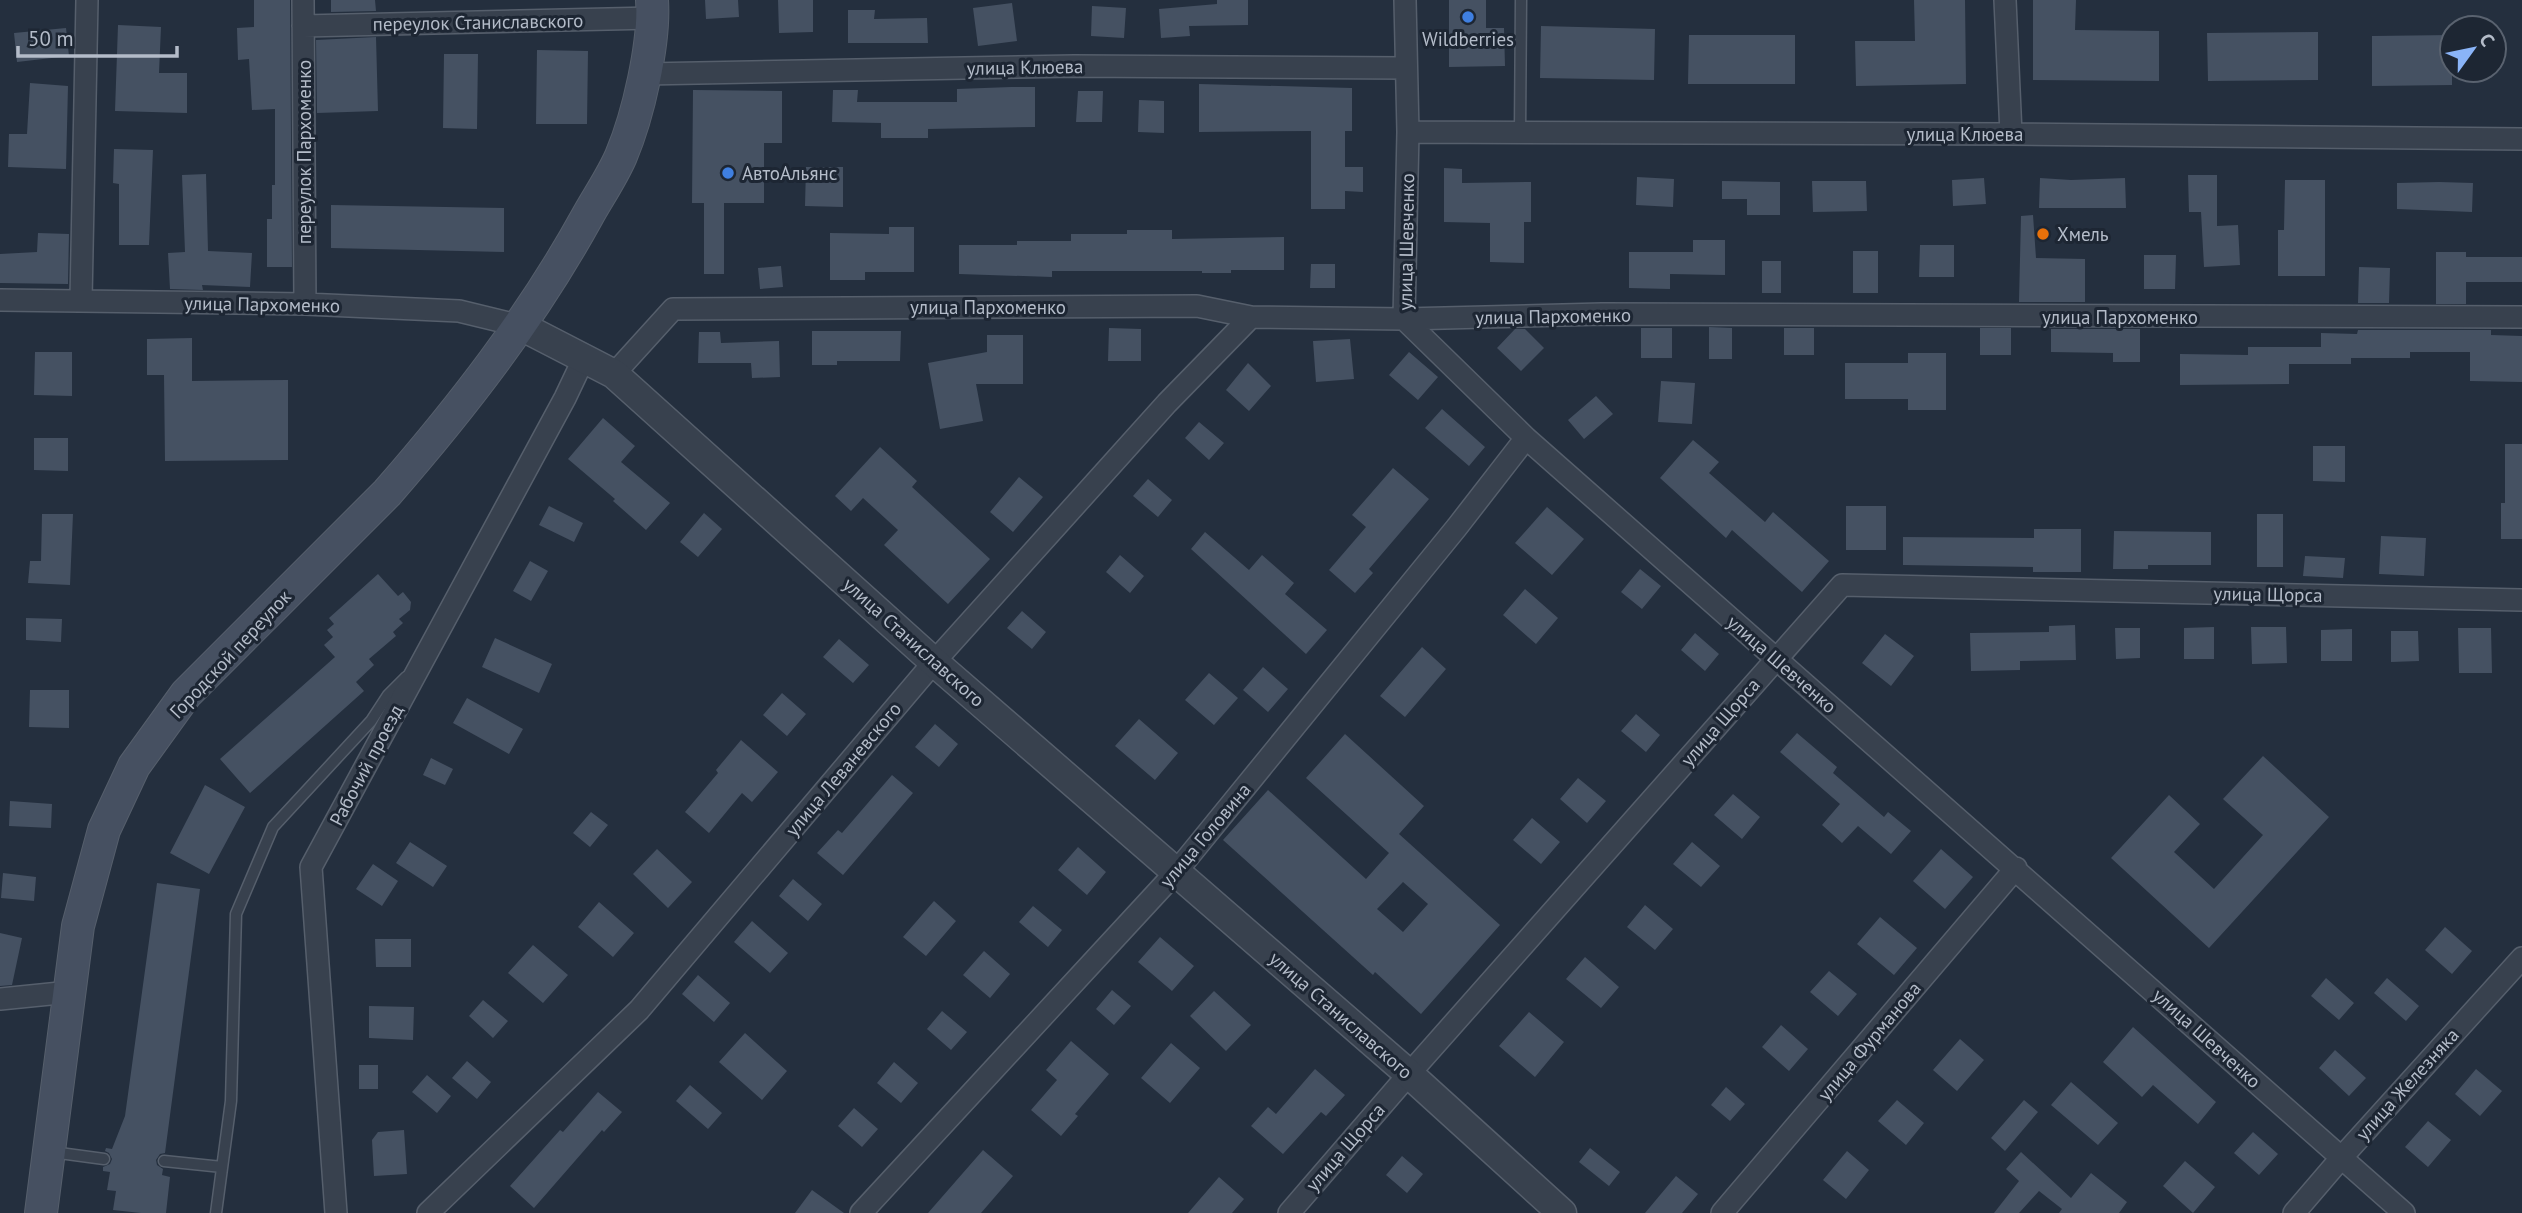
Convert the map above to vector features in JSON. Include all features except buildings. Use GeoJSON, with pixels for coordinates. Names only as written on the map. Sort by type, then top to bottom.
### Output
{"type":"FeatureCollection","features":[{"type":"Feature","properties":{"kind":"main road"},"geometry":{"type":"LineString","coordinates":[[522,326],[568,253],[621,156],[645,74],[653,9]]}},
{"type":"Feature","properties":{"kind":"main road","name":"Городской переулок"},"geometry":{"type":"LineString","coordinates":[[41,1213],[78,926],[104,830],[134,766],[186,694],[387,493],[522,326]]}},
{"type":"Feature","properties":{"kind":"street"},"geometry":{"type":"LineString","coordinates":[[81,300],[88,0]]}},
{"type":"Feature","properties":{"kind":"street","name":"переулок Пархоменко"},"geometry":{"type":"LineString","coordinates":[[303,0],[305,303]]}},
{"type":"Feature","properties":{"kind":"street","name":"улица Шевченко"},"geometry":{"type":"LineString","coordinates":[[1405,0],[1408,132],[1404,319],[1526,438],[2404,1213]]}},
{"type":"Feature","properties":{"kind":"street"},"geometry":{"type":"LineString","coordinates":[[2005,0],[2011,134]]}},
{"type":"Feature","properties":{"kind":"street","name":"переулок Станиславского"},"geometry":{"type":"LineString","coordinates":[[303,26],[653,9]]}},
{"type":"Feature","properties":{"kind":"street","name":"улица Клюева"},"geometry":{"type":"LineString","coordinates":[[645,74],[1074,66],[1406,68]]}},
{"type":"Feature","properties":{"kind":"street","name":"улица Клюева"},"geometry":{"type":"LineString","coordinates":[[1408,132],[2522,139]]}},
{"type":"Feature","properties":{"kind":"street","name":"улица Пархоменко"},"geometry":{"type":"LineString","coordinates":[[0,300],[305,303],[459,311],[522,326]]}},
{"type":"Feature","properties":{"kind":"street","name":"улица Пархоменко"},"geometry":{"type":"LineString","coordinates":[[614,374],[673,309],[1197,306],[1251,317],[1404,319],[1602,314],[2522,317]]}},
{"type":"Feature","properties":{"kind":"street","name":"улица Леваневского"},"geometry":{"type":"LineString","coordinates":[[428,1213],[639,1010],[934,662],[1167,403],[1251,317]]}},
{"type":"Feature","properties":{"kind":"street","name":"улица Станиславского"},"geometry":{"type":"LineString","coordinates":[[522,326],[614,374],[934,662],[1409,1074],[1562,1213]]}},
{"type":"Feature","properties":{"kind":"street","name":"Рабочий проезд"},"geometry":{"type":"LineString","coordinates":[[335,1213],[311,867],[565,398],[584,358]]}},
{"type":"Feature","properties":{"kind":"street","name":"улица Головина"},"geometry":{"type":"LineString","coordinates":[[861,1213],[1176,872],[1457,527],[1526,438]]}},
{"type":"Feature","properties":{"kind":"street","name":"улица Щорса"},"geometry":{"type":"LineString","coordinates":[[1289,1213],[1842,585],[2522,600]]}},
{"type":"Feature","properties":{"kind":"street","name":"улица Фурманова"},"geometry":{"type":"LineString","coordinates":[[1722,1213],[2016,868]]}},
{"type":"Feature","properties":{"kind":"street","name":"улица Железняка"},"geometry":{"type":"LineString","coordinates":[[2294,1213],[2522,958]]}},
{"type":"Feature","properties":{"kind":"street"},"geometry":{"type":"LineString","coordinates":[[0,999],[70,992]]}},
{"type":"Feature","properties":{"kind":"lane"},"geometry":{"type":"LineString","coordinates":[[1520,132],[1521,0]]}},
{"type":"Feature","properties":{"kind":"lane"},"geometry":{"type":"LineString","coordinates":[[216,1213],[231,1101],[236,915],[273,827],[371,721],[388,695],[422,660]]}},
{"type":"Feature","properties":{"kind":"lane"},"geometry":{"type":"LineString","coordinates":[[49,1151],[104,1159]]}},
{"type":"Feature","properties":{"kind":"lane"},"geometry":{"type":"LineString","coordinates":[[164,1161],[222,1167]]}},
{"type":"Feature","properties":{"kind":"place","name":"Wildberries"},"geometry":{"type":"Point","coordinates":[1468,17]}},
{"type":"Feature","properties":{"kind":"place","name":"АвтоАльянс"},"geometry":{"type":"Point","coordinates":[728,173]}},
{"type":"Feature","properties":{"kind":"place","name":"Хмель"},"geometry":{"type":"Point","coordinates":[2043,234]}}]}
